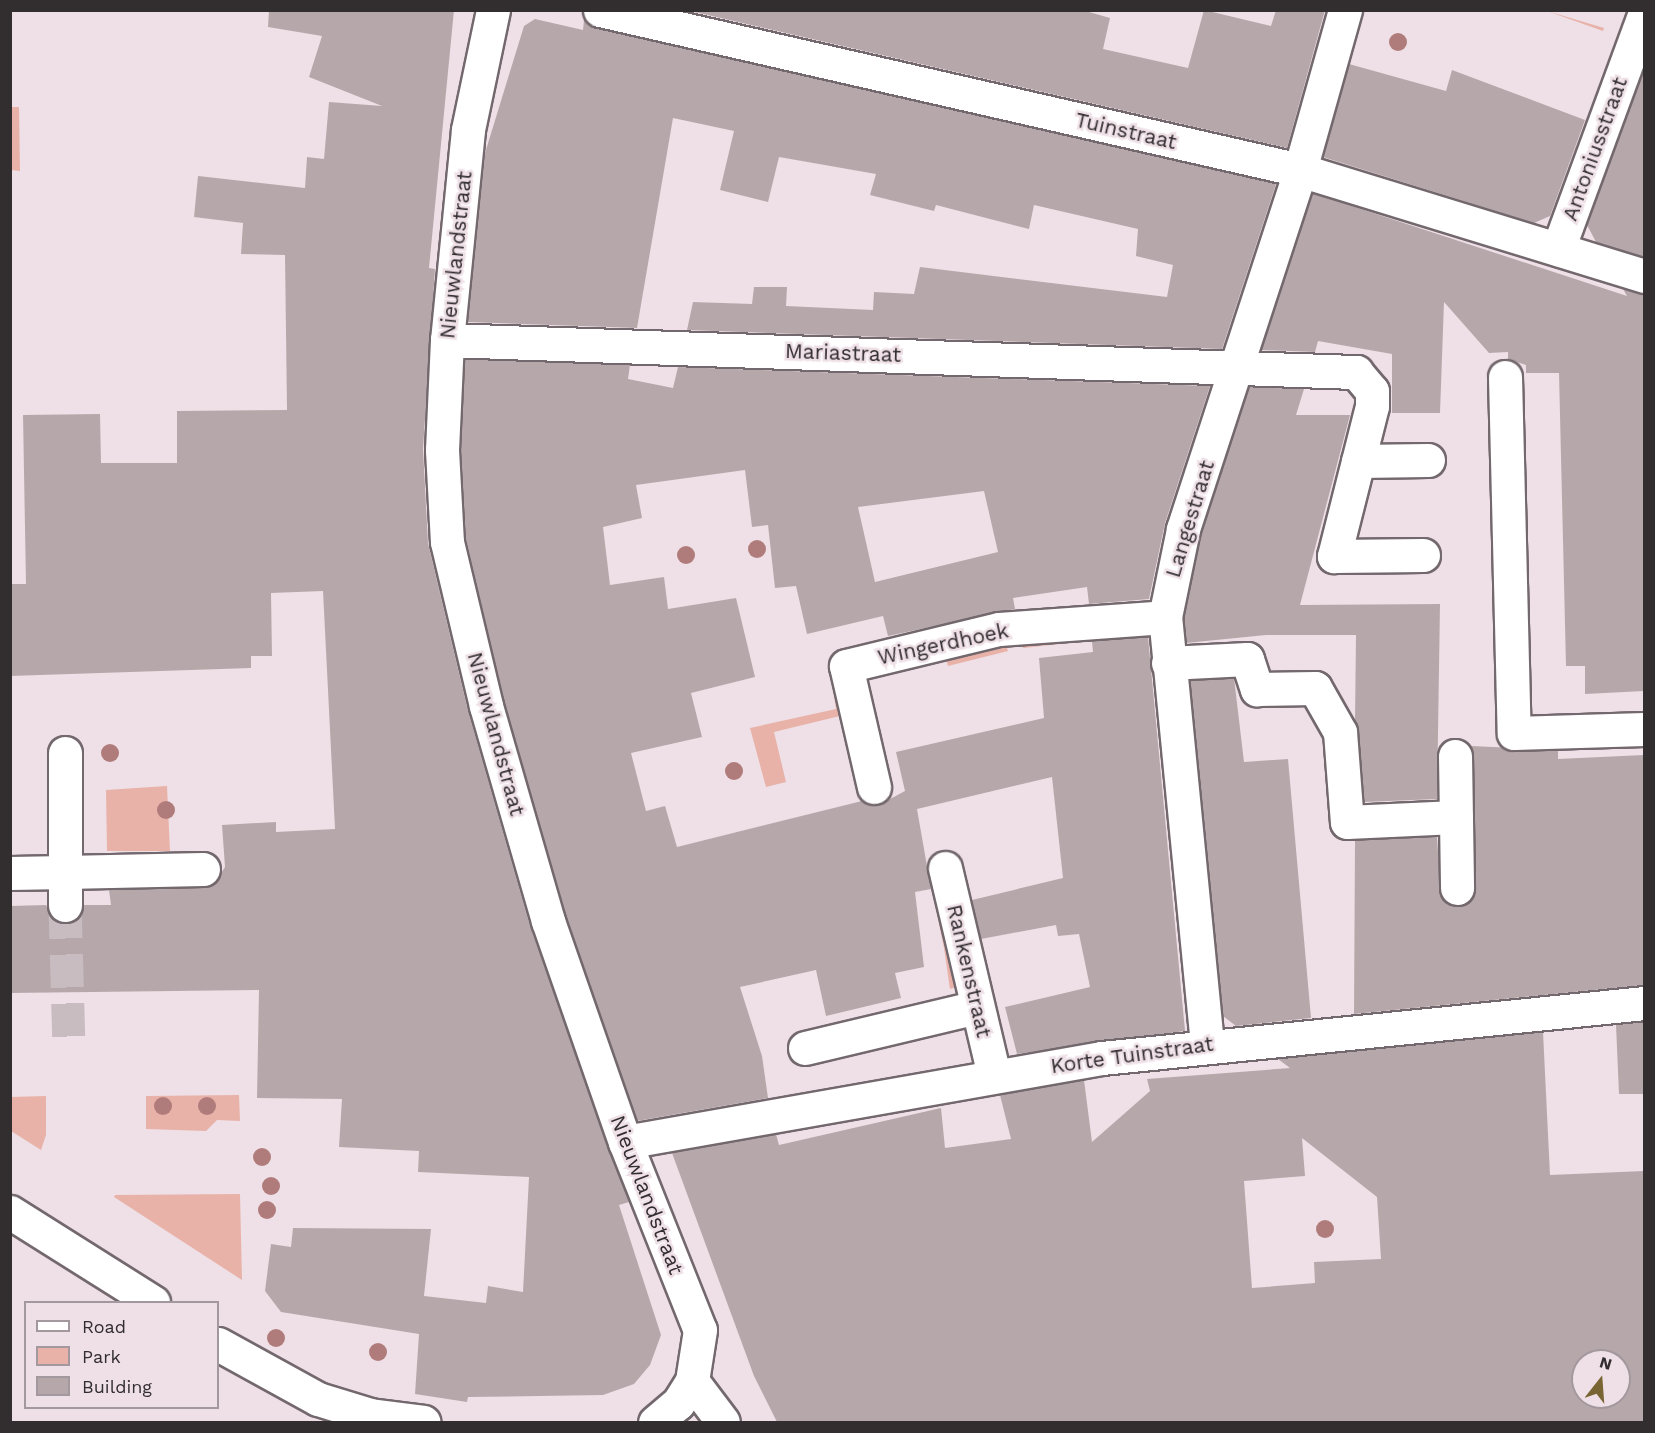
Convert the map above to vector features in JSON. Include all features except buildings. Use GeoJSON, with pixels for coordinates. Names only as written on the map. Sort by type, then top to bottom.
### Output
{"type":"FeatureCollection","features":[{"type":"Feature","properties":{"kind":"street","name":"Nieuwlandstraat"},"geometry":{"type":"LineString","coordinates":[[493,10],[468,130],[447,340],[442,450],[447,542],[486,706],[549,921],[625,1143],[700,1329],[692,1381],[657,1422]]}},
{"type":"Feature","properties":{"kind":"street","name":"Tuinstraat"},"geometry":{"type":"LineString","coordinates":[[600,10],[1300,170],[1644,276]]}},
{"type":"Feature","properties":{"kind":"street","name":"Langestraat"},"geometry":{"type":"LineString","coordinates":[[1207,1044],[1165,616],[1183,530],[1239,366],[1300,170],[1345,10]]}},
{"type":"Feature","properties":{"kind":"street","name":"Antoniusstraat"},"geometry":{"type":"LineString","coordinates":[[1558,249],[1644,15]]}},
{"type":"Feature","properties":{"kind":"street","name":"Mariastraat"},"geometry":{"type":"LineString","coordinates":[[447,340],[1335,368],[1367,380],[1372,406],[1358,461]]}},
{"type":"Feature","properties":{"kind":"street"},"geometry":{"type":"LineString","coordinates":[[1505,377],[1514,733],[1644,729]]}},
{"type":"Feature","properties":{"kind":"street"},"geometry":{"type":"LineString","coordinates":[[1423,555],[1334,556],[1358,461],[1428,460]]}},
{"type":"Feature","properties":{"kind":"street","name":"Wingerdhoek"},"geometry":{"type":"LineString","coordinates":[[874,787],[846,666],[999,629],[1165,616]]}},
{"type":"Feature","properties":{"kind":"street"},"geometry":{"type":"LineString","coordinates":[[1168,663],[1247,659],[1257,688],[1315,688],[1340,732],[1347,822],[1456,817]]}},
{"type":"Feature","properties":{"kind":"street"},"geometry":{"type":"LineString","coordinates":[[64,753],[65,905]]}},
{"type":"Feature","properties":{"kind":"street"},"geometry":{"type":"LineString","coordinates":[[1455,756],[1457,888]]}},
{"type":"Feature","properties":{"kind":"street","name":"Rankenstraat"},"geometry":{"type":"LineString","coordinates":[[945,868],[994,1075]]}},
{"type":"Feature","properties":{"kind":"street"},"geometry":{"type":"LineString","coordinates":[[10,873],[203,869]]}},
{"type":"Feature","properties":{"kind":"street","name":"Korte Tuinstraat"},"geometry":{"type":"LineString","coordinates":[[625,1143],[994,1075],[1207,1044],[1644,1003]]}},
{"type":"Feature","properties":{"kind":"street"},"geometry":{"type":"LineString","coordinates":[[805,1048],[977,1007]]}},
{"type":"Feature","properties":{"kind":"street"},"geometry":{"type":"LineString","coordinates":[[10,1212],[151,1301]]}},
{"type":"Feature","properties":{"kind":"street"},"geometry":{"type":"LineString","coordinates":[[220,1345],[318,1399],[370,1415],[424,1422]]}},
{"type":"Feature","properties":{"kind":"street"},"geometry":{"type":"LineString","coordinates":[[692,1381],[723,1422]]}},
{"type":"Feature","properties":{"kind":"green space"},"geometry":{"type":"Polygon","coordinates":[[[1547,11],[1604,28],[1603,31],[1547,11]]]}},
{"type":"Feature","properties":{"kind":"green space"},"geometry":{"type":"Polygon","coordinates":[[[10,107],[19,107],[20,171],[11,170],[10,107]]]}},
{"type":"Feature","properties":{"kind":"green space"},"geometry":{"type":"Polygon","coordinates":[[[1151,634],[1023,648],[1020,637],[1151,634]]]}},
{"type":"Feature","properties":{"kind":"green space"},"geometry":{"type":"Polygon","coordinates":[[[1005,641],[1008,651],[948,666],[945,654],[1005,641]]]}},
{"type":"Feature","properties":{"kind":"green space"},"geometry":{"type":"Polygon","coordinates":[[[837,688],[844,715],[774,732],[786,782],[766,787],[750,728],[836,709],[833,689],[837,688]]]}},
{"type":"Feature","properties":{"kind":"green space"},"geometry":{"type":"Polygon","coordinates":[[[167,786],[170,851],[107,851],[106,790],[167,786]]]}},
{"type":"Feature","properties":{"kind":"green space"},"geometry":{"type":"Polygon","coordinates":[[[928,869],[956,987],[950,989],[944,948],[928,869]]]}},
{"type":"Feature","properties":{"kind":"green space"},"geometry":{"type":"Polygon","coordinates":[[[239,1095],[240,1121],[217,1120],[206,1131],[146,1129],[146,1096],[239,1095]]]}},
{"type":"Feature","properties":{"kind":"green space"},"geometry":{"type":"Polygon","coordinates":[[[46,1096],[46,1135],[41,1150],[11,1131],[11,1097],[46,1096]]]}},
{"type":"Feature","properties":{"kind":"green space"},"geometry":{"type":"Polygon","coordinates":[[[240,1194],[242,1280],[114,1197],[115,1195],[240,1194]]]}},
{"type":"Feature","properties":{"kind":"tunnel"},"geometry":{"type":"LineString","coordinates":[[65,905],[69,1051]]}}]}
